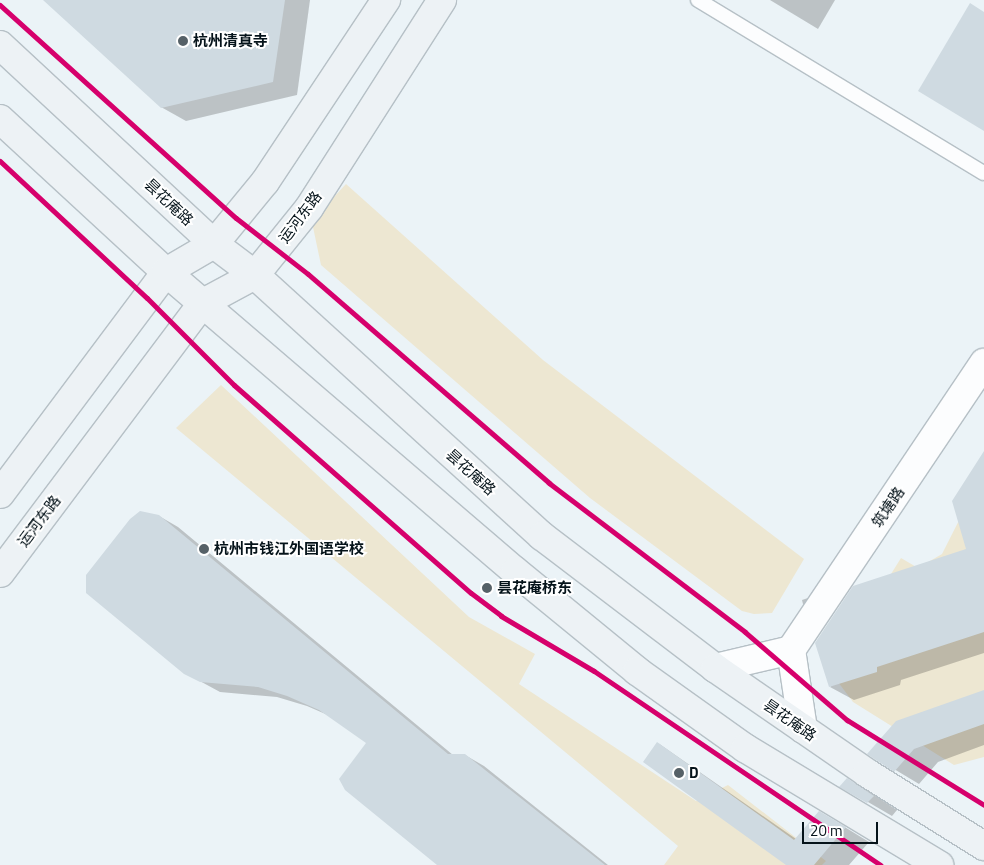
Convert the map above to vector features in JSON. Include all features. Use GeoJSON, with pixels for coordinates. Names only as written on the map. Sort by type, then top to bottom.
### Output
{"type":"FeatureCollection","features":[{"type":"Feature","properties":{"kind":"main road"},"geometry":{"type":"LineString","coordinates":[[0,494],[166,272],[214,244],[265,182],[386,0]]}},
{"type":"Feature","properties":{"kind":"main road","name":"运河东路"},"geometry":{"type":"LineString","coordinates":[[0,573],[203,303],[255,275],[309,208],[442,0]]}},
{"type":"Feature","properties":{"kind":"main road","name":"昙花庵路"},"geometry":{"type":"LineString","coordinates":[[0,45],[214,244],[255,275],[542,536],[715,668],[866,773],[984,846]]}},
{"type":"Feature","properties":{"kind":"main road"},"geometry":{"type":"LineString","coordinates":[[0,118],[166,272],[515,571],[638,671],[745,748],[840,808],[939,865]]}},
{"type":"Feature","properties":{"kind":"street","name":"筑塘路"},"geometry":{"type":"LineString","coordinates":[[791,650],[984,363]]}},
{"type":"Feature","properties":{"kind":"street"},"geometry":{"type":"LineString","coordinates":[[715,668],[791,650],[803,729]]}},
{"type":"Feature","properties":{"kind":"lane"},"geometry":{"type":"LineString","coordinates":[[698,0],[984,173]]}},
{"type":"Feature","properties":{"kind":"shaded area"},"geometry":{"type":"Polygon","coordinates":[[[346,184],[543,360],[804,559],[772,613],[754,614],[742,611],[590,498],[321,265],[313,227],[318,214],[346,184]]]}},
{"type":"Feature","properties":{"kind":"shaded area"},"geometry":{"type":"Polygon","coordinates":[[[221,385],[469,617],[535,654],[519,684],[696,801],[728,785],[826,861],[822,865],[664,865],[678,846],[176,428],[221,385]]]}},
{"type":"Feature","properties":{"kind":"shaded area"},"geometry":{"type":"Polygon","coordinates":[[[984,471],[984,757],[954,765],[853,702],[838,682],[836,662],[901,558],[918,568],[942,554],[984,471]]]}},
{"type":"Feature","properties":{"kind":"pier"},"geometry":{"type":"Polygon","coordinates":[[[963,773],[984,786],[984,860],[967,865],[851,865],[847,862],[963,773]]]}},
{"type":"Feature","properties":{"kind":"building","name":"杭州清真寺"},"geometry":{"type":"Polygon","coordinates":[[[43,0],[285,0],[273,82],[161,108],[43,0]]]}},
{"type":"Feature","properties":{"kind":"building"},"geometry":{"type":"Polygon","coordinates":[[[970,3],[984,12],[984,131],[918,91],[970,3]]]}},
{"type":"Feature","properties":{"kind":"building"},"geometry":{"type":"Polygon","coordinates":[[[984,451],[984,632],[877,667],[877,672],[829,687],[815,643],[853,586],[966,549],[952,501],[984,451]]]}},
{"type":"Feature","properties":{"kind":"building"},"geometry":{"type":"Polygon","coordinates":[[[140,511],[159,515],[448,754],[465,754],[605,865],[437,865],[345,790],[339,779],[366,743],[319,710],[287,696],[258,687],[200,682],[184,674],[86,593],[86,575],[130,519],[140,511]]]}},
{"type":"Feature","properties":{"kind":"building"},"geometry":{"type":"Polygon","coordinates":[[[984,690],[984,724],[914,749],[894,772],[867,754],[896,721],[984,690]]]}},
{"type":"Feature","properties":{"kind":"building"},"geometry":{"type":"Polygon","coordinates":[[[657,742],[794,840],[819,811],[846,827],[814,865],[786,865],[643,762],[657,742]]]}},
{"type":"Feature","properties":{"kind":"building"},"geometry":{"type":"Polygon","coordinates":[[[847,778],[874,796],[867,803],[839,787],[847,778]]]}},
{"type":"Feature","properties":{"kind":"cycle path"},"geometry":{"type":"LineString","coordinates":[[0,5],[236,218],[308,274],[549,483],[745,632],[847,720],[984,805]]}},
{"type":"Feature","properties":{"kind":"cycle path"},"geometry":{"type":"LineString","coordinates":[[0,161],[147,298],[234,385],[471,593],[501,616],[594,671],[880,865]]}},
{"type":"Feature","properties":{"kind":"place","name":"杭州清真寺"},"geometry":{"type":"Point","coordinates":[183,41]}},
{"type":"Feature","properties":{"kind":"place","name":"杭州市钱江外国语学校"},"geometry":{"type":"Point","coordinates":[204,549]}},
{"type":"Feature","properties":{"kind":"place","name":"昙花庵桥东"},"geometry":{"type":"Point","coordinates":[487,588]}},
{"type":"Feature","properties":{"kind":"place","name":"D"},"geometry":{"type":"Point","coordinates":[679,773]}}]}
